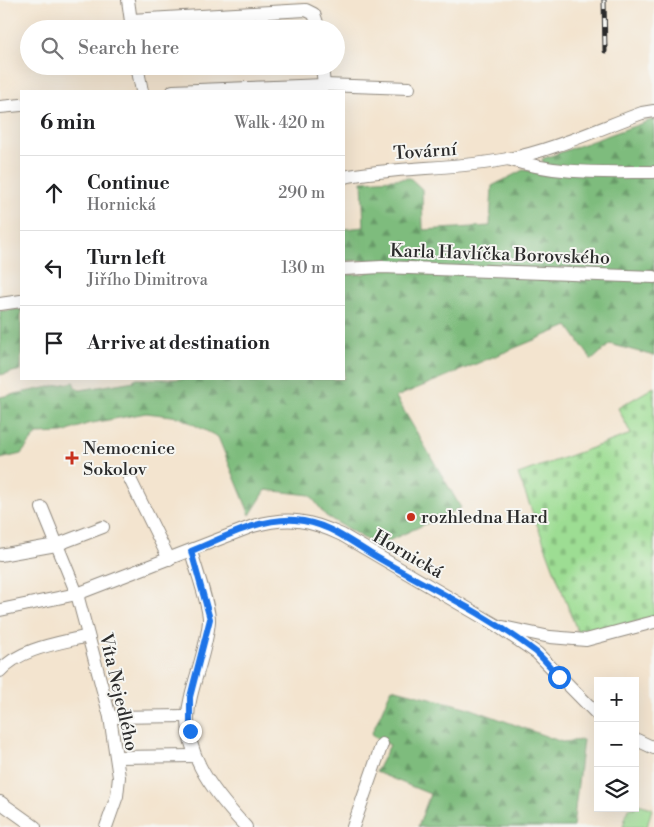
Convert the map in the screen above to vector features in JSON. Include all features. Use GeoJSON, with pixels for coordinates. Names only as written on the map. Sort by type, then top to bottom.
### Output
{"type":"FeatureCollection","features":[{"type":"Feature","properties":{"kind":"street"},"geometry":{"type":"LineString","coordinates":[[128,0],[130,20]]}},
{"type":"Feature","properties":{"kind":"street"},"geometry":{"type":"LineString","coordinates":[[181,20],[306,10],[314,14],[316,20]]}},
{"type":"Feature","properties":{"kind":"street"},"geometry":{"type":"LineString","coordinates":[[139,75],[142,90]]}},
{"type":"Feature","properties":{"kind":"street"},"geometry":{"type":"LineString","coordinates":[[323,75],[324,85]]}},
{"type":"Feature","properties":{"kind":"street"},"geometry":{"type":"LineString","coordinates":[[238,90],[324,85],[408,88]]}},
{"type":"Feature","properties":{"kind":"street"},"geometry":{"type":"LineString","coordinates":[[0,107],[20,105]]}},
{"type":"Feature","properties":{"kind":"street","name":"Tovární"},"geometry":{"type":"LineString","coordinates":[[345,177],[361,173],[456,168],[508,159],[541,151],[642,113],[654,111]]}},
{"type":"Feature","properties":{"kind":"street","name":"Tovární"},"geometry":{"type":"LineString","coordinates":[[508,159],[537,168],[589,174],[654,172]]}},
{"type":"Feature","properties":{"kind":"street","name":"Karla Havlíčka Borovského"},"geometry":{"type":"LineString","coordinates":[[345,269],[382,267],[654,277]]}},
{"type":"Feature","properties":{"kind":"street"},"geometry":{"type":"LineString","coordinates":[[0,304],[20,301]]}},
{"type":"Feature","properties":{"kind":"street"},"geometry":{"type":"LineString","coordinates":[[128,475],[169,559]]}},
{"type":"Feature","properties":{"kind":"street"},"geometry":{"type":"LineString","coordinates":[[42,508],[77,594]]}},
{"type":"Feature","properties":{"kind":"street","name":"Hornická"},"geometry":{"type":"LineString","coordinates":[[0,610],[77,594],[274,520],[296,520],[321,525],[342,535],[373,555],[496,625],[537,653],[594,711]]}},
{"type":"Feature","properties":{"kind":"street"},"geometry":{"type":"LineString","coordinates":[[0,555],[56,545],[103,527]]}},
{"type":"Feature","properties":{"kind":"street"},"geometry":{"type":"LineString","coordinates":[[191,551],[210,619],[190,697],[188,716],[195,756],[198,765],[222,801],[246,827]]}},
{"type":"Feature","properties":{"kind":"street","name":"Víta Nejedlého"},"geometry":{"type":"LineString","coordinates":[[77,594],[110,717],[117,757],[117,796],[106,827]]}},
{"type":"Feature","properties":{"kind":"street"},"geometry":{"type":"LineString","coordinates":[[496,625],[550,637],[586,640],[654,622]]}},
{"type":"Feature","properties":{"kind":"street"},"geometry":{"type":"LineString","coordinates":[[0,671],[8,662],[45,646],[88,636]]}},
{"type":"Feature","properties":{"kind":"street"},"geometry":{"type":"LineString","coordinates":[[110,717],[188,716]]}},
{"type":"Feature","properties":{"kind":"street"},"geometry":{"type":"LineString","coordinates":[[639,741],[654,748]]}},
{"type":"Feature","properties":{"kind":"street"},"geometry":{"type":"LineString","coordinates":[[353,827],[382,744]]}},
{"type":"Feature","properties":{"kind":"street"},"geometry":{"type":"LineString","coordinates":[[117,757],[195,756]]}},
{"type":"Feature","properties":{"kind":"street"},"geometry":{"type":"LineString","coordinates":[[0,802],[35,827]]}},
{"type":"Feature","properties":{"kind":"green space"},"geometry":{"type":"Polygon","coordinates":[[[654,119],[654,356],[610,344],[592,360],[568,326],[396,397],[461,508],[377,546],[326,516],[310,495],[266,490],[250,515],[218,437],[179,417],[146,413],[87,424],[63,433],[37,434],[21,454],[0,459],[0,397],[74,382],[75,387],[80,390],[134,380],[345,380],[345,275],[363,274],[382,267],[376,260],[345,261],[345,229],[364,227],[362,181],[410,178],[422,189],[423,230],[490,226],[492,186],[523,170],[547,173],[542,159],[654,119]]]}},
{"type":"Feature","properties":{"kind":"green space"},"geometry":{"type":"Polygon","coordinates":[[[20,309],[20,370],[0,375],[0,311],[20,309]]]}},
{"type":"Feature","properties":{"kind":"green space"},"geometry":{"type":"Polygon","coordinates":[[[654,387],[654,617],[579,636],[518,474],[631,434],[618,408],[654,387]]]}},
{"type":"Feature","properties":{"kind":"green space"},"geometry":{"type":"Polygon","coordinates":[[[392,688],[469,708],[562,742],[583,740],[573,827],[418,827],[430,794],[376,772],[390,745],[371,735],[392,688]]]}},
{"type":"Feature","properties":{"kind":"green space"},"geometry":{"type":"Polygon","coordinates":[[[639,804],[652,808],[647,827],[623,827],[627,812],[639,812],[639,804]]]}},
{"type":"Feature","properties":{"kind":"railway"},"geometry":{"type":"LineString","coordinates":[[604,0],[605,51]]}},
{"type":"Feature","properties":{"kind":"place","name":"Nemocnice Sokolov"},"geometry":{"type":"Point","coordinates":[72,458]}},
{"type":"Feature","properties":{"kind":"place","name":"rozhledna Hard"},"geometry":{"type":"Point","coordinates":[411,517]}},
{"type":"Feature","properties":{"kind":"route"},"geometry":{"type":"LineString","coordinates":[[190,731],[188,716],[190,697],[210,619],[191,551],[253,526],[274,520],[296,520],[321,525],[342,535],[373,555],[496,625],[537,653],[559,677]]}}]}
